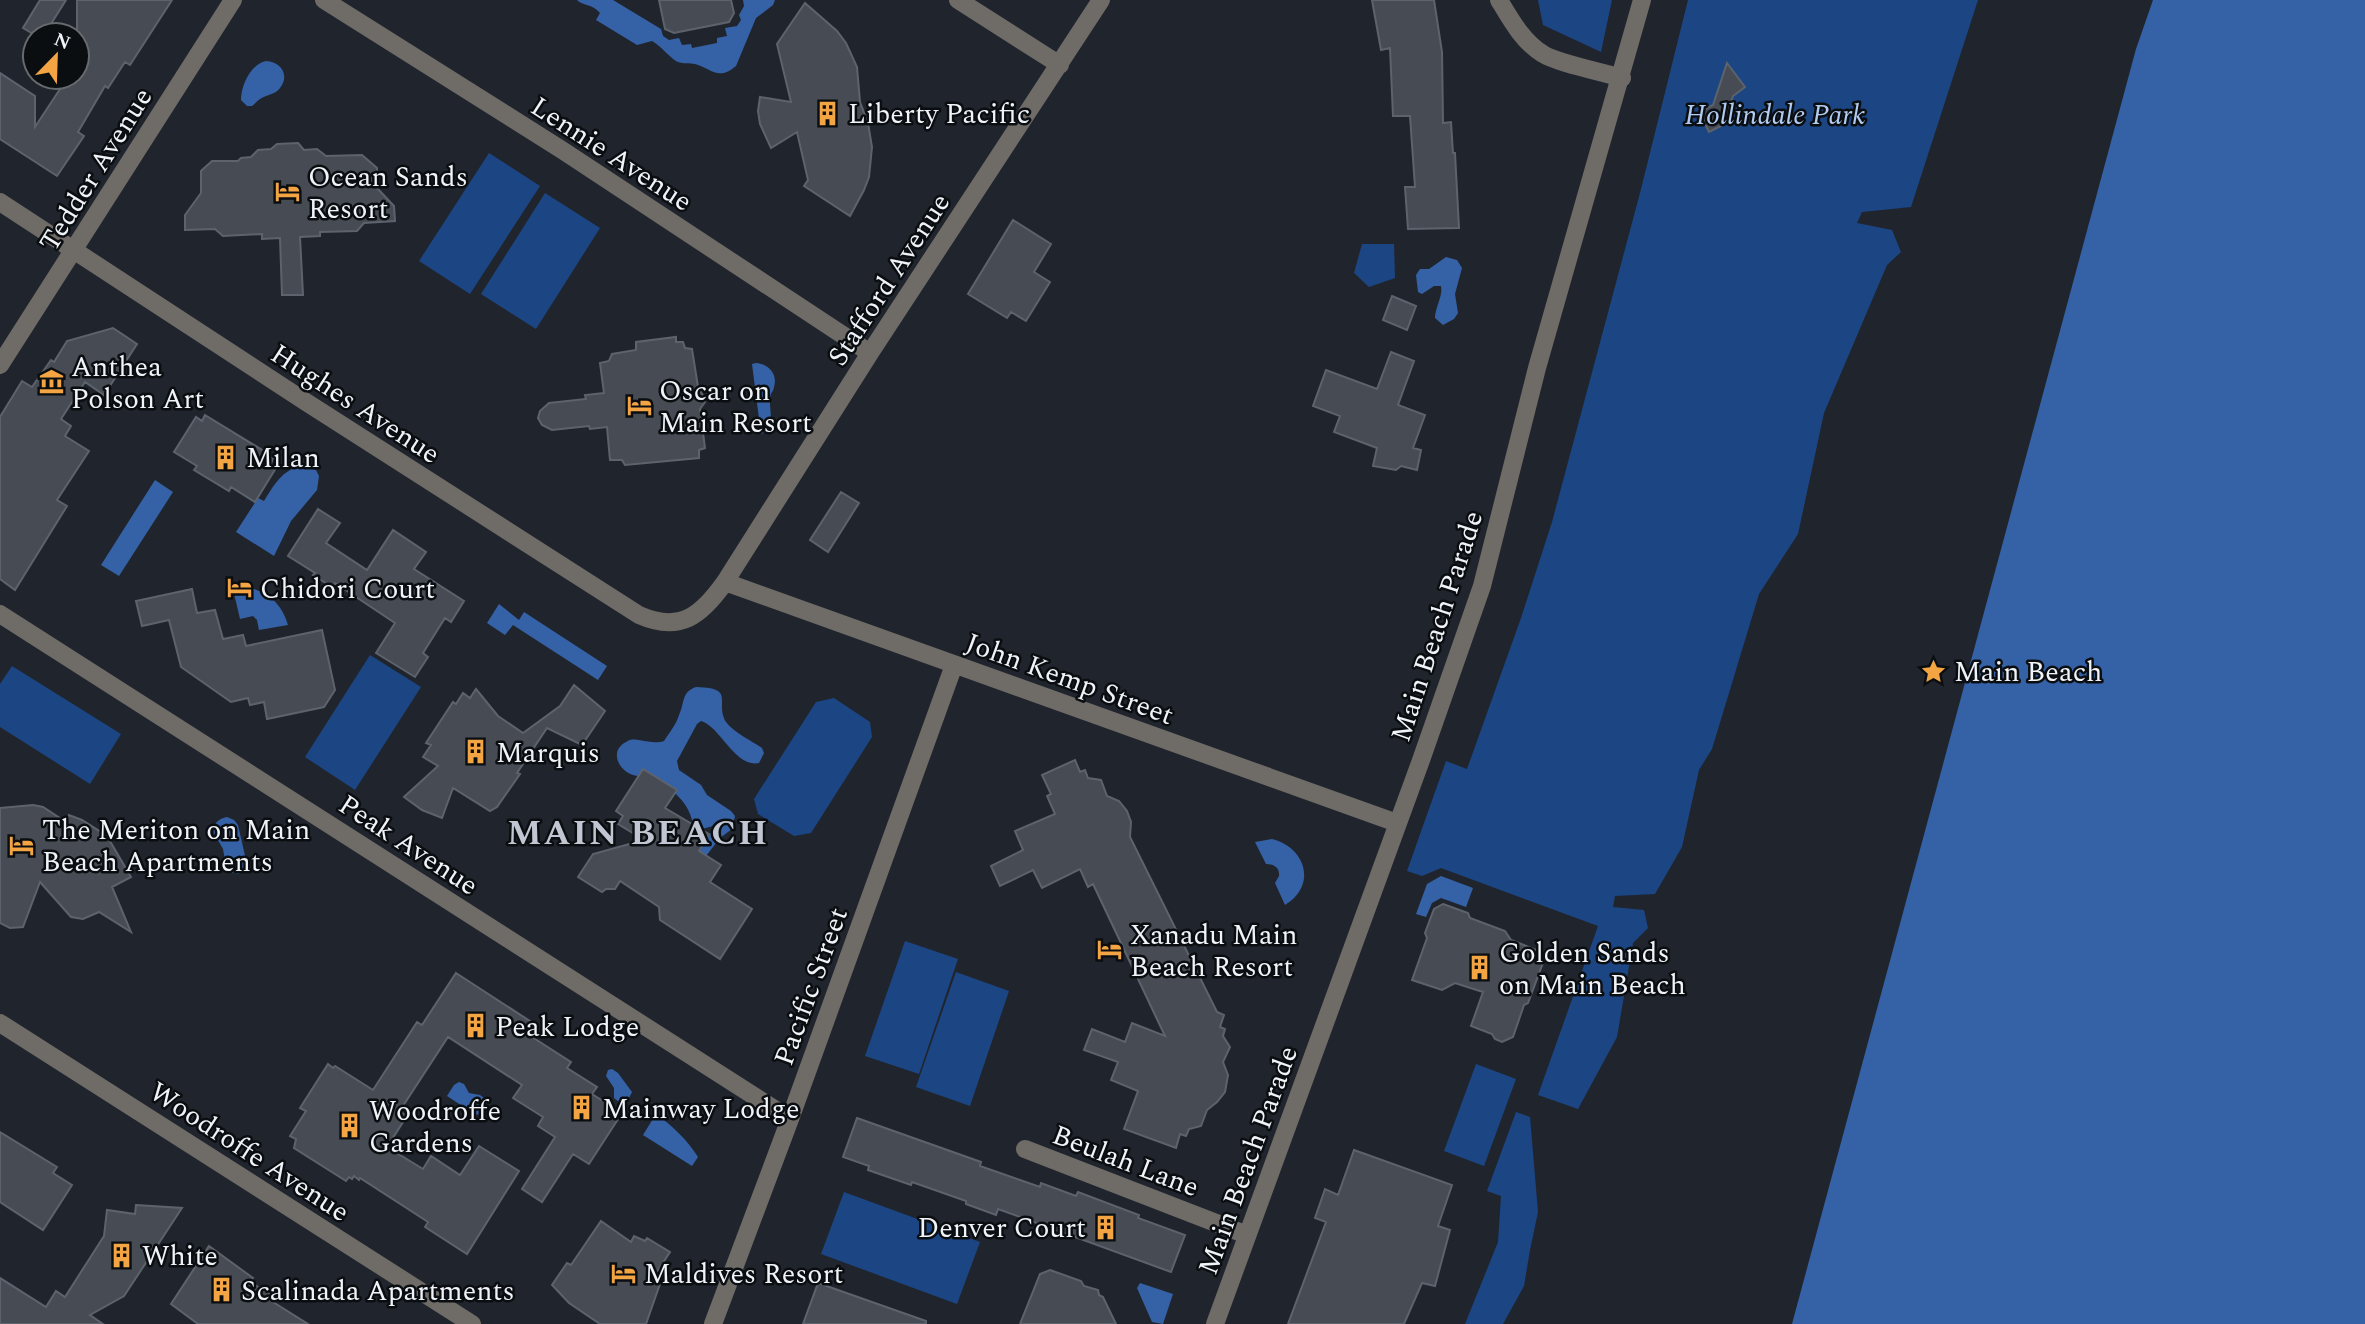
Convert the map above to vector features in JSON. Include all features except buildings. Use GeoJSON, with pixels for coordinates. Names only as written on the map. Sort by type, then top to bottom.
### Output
{"type":"FeatureCollection","features":[{"type":"Feature","properties":{"kind":"street","name":"Tedder Avenue"},"geometry":{"type":"LineString","coordinates":[[0,365],[233,0]]}},
{"type":"Feature","properties":{"kind":"street","name":"Lennie Avenue"},"geometry":{"type":"LineString","coordinates":[[324,0],[562,150],[870,353]]}},
{"type":"Feature","properties":{"kind":"street"},"geometry":{"type":"LineString","coordinates":[[958,0],[1060,65]]}},
{"type":"Feature","properties":{"kind":"street","name":"Stafford Avenue"},"geometry":{"type":"LineString","coordinates":[[692,618],[713,599],[725,582],[870,353],[1101,0]]}},
{"type":"Feature","properties":{"kind":"street"},"geometry":{"type":"LineString","coordinates":[[1499,0],[1526,40],[1545,55],[1622,78]]}},
{"type":"Feature","properties":{"kind":"street","name":"Main Beach Parade"},"geometry":{"type":"LineString","coordinates":[[1215,1324],[1482,586],[1537,368],[1622,78],[1642,0]]}},
{"type":"Feature","properties":{"kind":"street","name":"Hughes Avenue"},"geometry":{"type":"LineString","coordinates":[[0,202],[296,396],[639,614],[655,622],[666,623],[692,618]]}},
{"type":"Feature","properties":{"kind":"street","name":"John Kemp Street"},"geometry":{"type":"LineString","coordinates":[[725,582],[1397,823]]}},
{"type":"Feature","properties":{"kind":"street","name":"Peak Avenue"},"geometry":{"type":"LineString","coordinates":[[0,614],[790,1119]]}},
{"type":"Feature","properties":{"kind":"street","name":"Pacific Street"},"geometry":{"type":"LineString","coordinates":[[713,1324],[954,665]]}},
{"type":"Feature","properties":{"kind":"street","name":"Woodroffe Avenue"},"geometry":{"type":"LineString","coordinates":[[0,1023],[472,1324]]}},
{"type":"Feature","properties":{"kind":"street","name":"Beulah Lane"},"geometry":{"type":"LineString","coordinates":[[1024,1149],[1247,1235]]}},
{"type":"Feature","properties":{"kind":"green space"},"geometry":{"type":"Polygon","coordinates":[[[1538,0],[1612,0],[1601,52],[1543,25],[1538,0]]]}},
{"type":"Feature","properties":{"kind":"green space","name":"Hollindale Park"},"geometry":{"type":"Polygon","coordinates":[[[1688,0],[1978,0],[1911,207],[1862,212],[1857,223],[1892,230],[1901,252],[1887,265],[1824,413],[1798,534],[1759,594],[1712,749],[1699,770],[1682,847],[1655,894],[1615,896],[1613,907],[1644,910],[1648,928],[1633,943],[1617,1037],[1578,1109],[1538,1095],[1598,926],[1441,868],[1422,876],[1407,871],[1446,761],[1467,769],[1552,522],[1640,193],[1688,0]]]}},
{"type":"Feature","properties":{"kind":"green space"},"geometry":{"type":"Polygon","coordinates":[[[489,153],[540,186],[470,294],[419,261],[489,153]]]}},
{"type":"Feature","properties":{"kind":"green space"},"geometry":{"type":"Polygon","coordinates":[[[545,193],[600,228],[536,329],[481,294],[545,193]]]}},
{"type":"Feature","properties":{"kind":"green space"},"geometry":{"type":"Polygon","coordinates":[[[1362,244],[1394,244],[1395,278],[1369,287],[1354,273],[1362,244]]]}},
{"type":"Feature","properties":{"kind":"green space"},"geometry":{"type":"Polygon","coordinates":[[[370,655],[421,687],[355,790],[305,757],[370,655]]]}},
{"type":"Feature","properties":{"kind":"green space"},"geometry":{"type":"Polygon","coordinates":[[[12,666],[121,734],[90,784],[0,727],[0,684],[12,666]]]}},
{"type":"Feature","properties":{"kind":"green space"},"geometry":{"type":"Polygon","coordinates":[[[834,698],[870,722],[872,737],[811,833],[794,836],[758,814],[754,799],[816,702],[834,698]]]}},
{"type":"Feature","properties":{"kind":"green space"},"geometry":{"type":"Polygon","coordinates":[[[905,941],[958,959],[919,1074],[865,1056],[905,941]]]}},
{"type":"Feature","properties":{"kind":"green space"},"geometry":{"type":"Polygon","coordinates":[[[956,972],[1009,991],[970,1106],[916,1087],[956,972]]]}},
{"type":"Feature","properties":{"kind":"green space"},"geometry":{"type":"Polygon","coordinates":[[[1476,1064],[1516,1079],[1484,1166],[1444,1151],[1476,1064]]]}},
{"type":"Feature","properties":{"kind":"green space"},"geometry":{"type":"Polygon","coordinates":[[[1516,1112],[1530,1117],[1538,1212],[1524,1286],[1503,1324],[1465,1324],[1498,1242],[1501,1196],[1487,1191],[1516,1112]]]}},
{"type":"Feature","properties":{"kind":"green space"},"geometry":{"type":"Polygon","coordinates":[[[844,1192],[980,1242],[957,1304],[821,1254],[844,1192]]]}},
{"type":"Feature","properties":{"kind":"shaded area"},"geometry":{"type":"Polygon","coordinates":[[[577,0],[613,0],[661,29],[663,36],[669,40],[679,38],[682,45],[691,44],[692,48],[717,43],[717,38],[727,36],[725,28],[737,26],[741,20],[739,15],[744,6],[743,0],[775,0],[773,5],[756,18],[736,66],[720,73],[695,64],[678,62],[652,41],[637,45],[596,20],[600,13],[577,0]]]}},
{"type":"Feature","properties":{"kind":"shaded area"},"geometry":{"type":"Polygon","coordinates":[[[2153,0],[2365,0],[2365,1324],[1792,1324],[2136,49],[2153,0]]]}},
{"type":"Feature","properties":{"kind":"shaded area"},"geometry":{"type":"Polygon","coordinates":[[[266,61],[280,67],[284,74],[283,83],[276,92],[263,97],[252,106],[247,106],[241,100],[245,82],[256,66],[266,61]]]}},
{"type":"Feature","properties":{"kind":"shaded area"},"geometry":{"type":"Polygon","coordinates":[[[1446,257],[1457,260],[1462,268],[1455,294],[1458,313],[1454,319],[1443,325],[1435,318],[1441,286],[1434,286],[1422,294],[1418,292],[1416,275],[1420,269],[1429,269],[1446,257]]]}},
{"type":"Feature","properties":{"kind":"shaded area"},"geometry":{"type":"Polygon","coordinates":[[[752,364],[768,367],[775,377],[770,398],[770,423],[761,434],[752,364]]]}},
{"type":"Feature","properties":{"kind":"shaded area"},"geometry":{"type":"Polygon","coordinates":[[[301,466],[316,470],[319,476],[317,490],[291,521],[274,556],[236,532],[258,498],[264,501],[284,475],[301,466]]]}},
{"type":"Feature","properties":{"kind":"shaded area"},"geometry":{"type":"Polygon","coordinates":[[[155,480],[173,492],[119,576],[101,565],[155,480]]]}},
{"type":"Feature","properties":{"kind":"shaded area"},"geometry":{"type":"Polygon","coordinates":[[[251,588],[275,601],[288,625],[259,630],[257,620],[253,616],[240,619],[233,589],[251,588]]]}},
{"type":"Feature","properties":{"kind":"shaded area"},"geometry":{"type":"Polygon","coordinates":[[[499,604],[519,620],[524,612],[607,666],[598,680],[513,625],[505,635],[487,623],[499,604]]]}},
{"type":"Feature","properties":{"kind":"shaded area"},"geometry":{"type":"Polygon","coordinates":[[[696,687],[709,688],[720,693],[726,722],[762,748],[764,753],[759,763],[750,763],[735,753],[708,724],[701,721],[697,724],[677,761],[679,770],[701,785],[707,795],[735,816],[732,829],[720,838],[706,856],[699,852],[713,826],[702,829],[693,824],[689,811],[675,790],[645,770],[638,776],[626,772],[617,757],[620,746],[630,740],[664,741],[676,722],[686,695],[696,687]]]}},
{"type":"Feature","properties":{"kind":"shaded area"},"geometry":{"type":"Polygon","coordinates":[[[227,817],[238,825],[246,860],[243,872],[238,874],[227,871],[223,849],[214,833],[217,822],[227,817]]]}},
{"type":"Feature","properties":{"kind":"shaded area"},"geometry":{"type":"Polygon","coordinates":[[[1272,839],[1293,850],[1303,867],[1302,887],[1285,905],[1275,883],[1279,871],[1266,864],[1255,842],[1272,839]]]}},
{"type":"Feature","properties":{"kind":"shaded area"},"geometry":{"type":"Polygon","coordinates":[[[1441,876],[1473,888],[1466,907],[1441,898],[1432,903],[1426,917],[1416,914],[1427,884],[1441,876]]]}},
{"type":"Feature","properties":{"kind":"shaded area"},"geometry":{"type":"Polygon","coordinates":[[[612,1069],[632,1092],[627,1102],[619,1102],[614,1098],[614,1088],[606,1076],[608,1070],[612,1069]]]}},
{"type":"Feature","properties":{"kind":"shaded area"},"geometry":{"type":"Polygon","coordinates":[[[459,1082],[464,1084],[469,1093],[484,1098],[485,1104],[479,1114],[476,1115],[447,1096],[459,1082]]]}},
{"type":"Feature","properties":{"kind":"shaded area"},"geometry":{"type":"Polygon","coordinates":[[[656,1114],[694,1151],[698,1157],[692,1166],[643,1135],[656,1114]]]}},
{"type":"Feature","properties":{"kind":"shaded area"},"geometry":{"type":"Polygon","coordinates":[[[1140,1283],[1173,1294],[1163,1324],[1152,1322],[1137,1288],[1140,1283]]]}},
{"type":"Feature","properties":{"kind":"place","name":"Liberty Pacific"},"geometry":{"type":"Point","coordinates":[828,113]}},
{"type":"Feature","properties":{"kind":"place","name":"Ocean Sands Resort"},"geometry":{"type":"Point","coordinates":[288,192]}},
{"type":"Feature","properties":{"kind":"place","name":"Anthea Polson Art"},"geometry":{"type":"Point","coordinates":[51,382]}},
{"type":"Feature","properties":{"kind":"place","name":"Oscar on Main Resort"},"geometry":{"type":"Point","coordinates":[639,406]}},
{"type":"Feature","properties":{"kind":"place","name":"Milan"},"geometry":{"type":"Point","coordinates":[226,457]}},
{"type":"Feature","properties":{"kind":"place","name":"Chidori Court"},"geometry":{"type":"Point","coordinates":[240,588]}},
{"type":"Feature","properties":{"kind":"place","name":"Main Beach"},"geometry":{"type":"Point","coordinates":[1934,671]}},
{"type":"Feature","properties":{"kind":"place","name":"Marquis"},"geometry":{"type":"Point","coordinates":[476,752]}},
{"type":"Feature","properties":{"kind":"place","name":"The Meriton on Main Beach Apartments"},"geometry":{"type":"Point","coordinates":[22,845]}},
{"type":"Feature","properties":{"kind":"place","name":"Xanadu Main Beach Resort"},"geometry":{"type":"Point","coordinates":[1110,950]}},
{"type":"Feature","properties":{"kind":"place","name":"Golden Sands on Main Beach"},"geometry":{"type":"Point","coordinates":[1479,968]}},
{"type":"Feature","properties":{"kind":"place","name":"Peak Lodge"},"geometry":{"type":"Point","coordinates":[475,1026]}},
{"type":"Feature","properties":{"kind":"place","name":"Mainway Lodge"},"geometry":{"type":"Point","coordinates":[582,1108]}},
{"type":"Feature","properties":{"kind":"place","name":"Woodroffe Gardens"},"geometry":{"type":"Point","coordinates":[349,1126]}},
{"type":"Feature","properties":{"kind":"place","name":"Denver Court"},"geometry":{"type":"Point","coordinates":[1106,1227]}},
{"type":"Feature","properties":{"kind":"place","name":"White"},"geometry":{"type":"Point","coordinates":[122,1255]}},
{"type":"Feature","properties":{"kind":"place","name":"Maldives Resort"},"geometry":{"type":"Point","coordinates":[624,1273]}},
{"type":"Feature","properties":{"kind":"place","name":"Scalinada Apartments"},"geometry":{"type":"Point","coordinates":[221,1290]}},
{"type":"Feature","properties":{"kind":"district","name":"MAIN BEACH"},"geometry":{"type":"Point","coordinates":[638,832]}}]}
